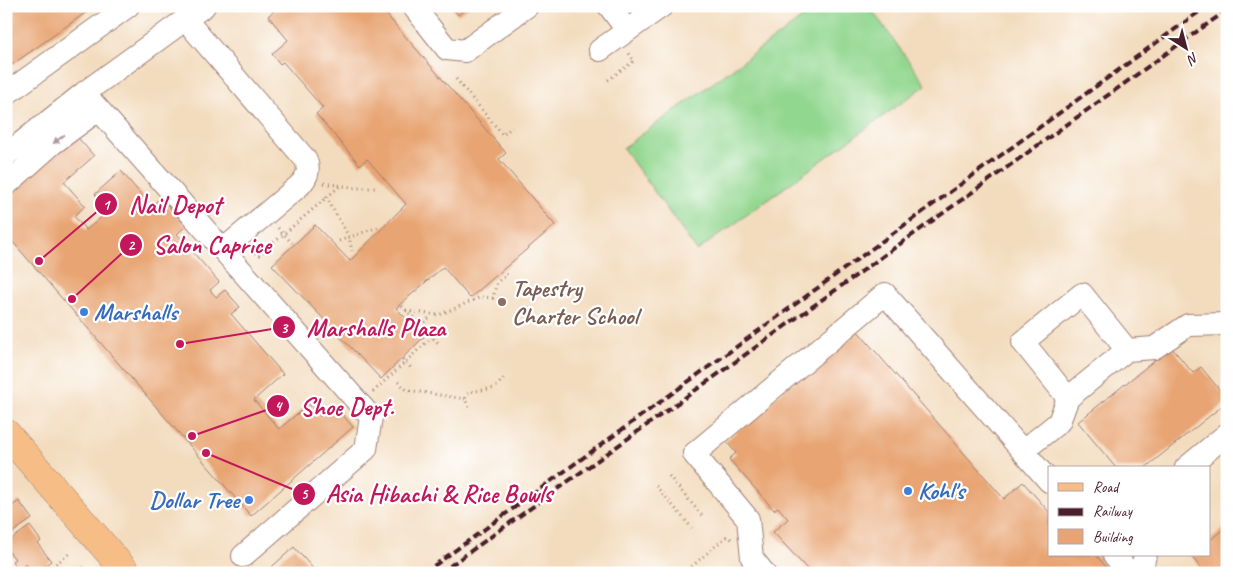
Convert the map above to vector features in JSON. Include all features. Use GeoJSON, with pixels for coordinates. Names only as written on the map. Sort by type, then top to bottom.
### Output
{"type":"FeatureCollection","features":[{"type":"Feature","properties":{"kind":"main road"},"geometry":{"type":"LineString","coordinates":[[6,433],[109,570]]}},
{"type":"Feature","properties":{"kind":"street"},"geometry":{"type":"LineString","coordinates":[[6,94],[128,6]]}},
{"type":"Feature","properties":{"kind":"street"},"geometry":{"type":"LineString","coordinates":[[413,6],[447,49],[465,51],[527,6]]}},
{"type":"Feature","properties":{"kind":"street"},"geometry":{"type":"LineString","coordinates":[[609,6],[627,30]]}},
{"type":"Feature","properties":{"kind":"street"},"geometry":{"type":"LineString","coordinates":[[600,50],[662,6]]}},
{"type":"Feature","properties":{"kind":"street"},"geometry":{"type":"LineString","coordinates":[[6,185],[52,144],[91,102],[196,11],[306,160],[308,168],[306,178],[300,185],[223,250]]}},
{"type":"Feature","properties":{"kind":"street"},"geometry":{"type":"LineString","coordinates":[[6,155],[91,102]]}},
{"type":"Feature","properties":{"kind":"street"},"geometry":{"type":"LineString","coordinates":[[91,102],[371,417],[366,449],[243,556]]}},
{"type":"Feature","properties":{"kind":"street"},"geometry":{"type":"LineString","coordinates":[[764,573],[752,558],[748,519],[694,454],[885,294],[1048,480]]}},
{"type":"Feature","properties":{"kind":"street"},"geometry":{"type":"LineString","coordinates":[[1068,398],[1023,342],[1030,336],[1082,294],[1127,350]]}},
{"type":"Feature","properties":{"kind":"street"},"geometry":{"type":"LineString","coordinates":[[1023,451],[1059,422],[1068,398],[1127,350],[1154,348],[1188,325],[1227,324]]}},
{"type":"Feature","properties":{"kind":"street"},"geometry":{"type":"LineString","coordinates":[[1188,466],[1227,434]]}},
{"type":"Feature","properties":{"kind":"path"},"geometry":{"type":"LineString","coordinates":[[608,80],[634,61],[632,57]]}},
{"type":"Feature","properties":{"kind":"path"},"geometry":{"type":"LineString","coordinates":[[456,79],[503,135],[512,127]]}},
{"type":"Feature","properties":{"kind":"path"},"geometry":{"type":"LineString","coordinates":[[316,181],[340,186],[378,188]]}},
{"type":"Feature","properties":{"kind":"path"},"geometry":{"type":"LineString","coordinates":[[258,256],[340,186]]}},
{"type":"Feature","properties":{"kind":"path"},"geometry":{"type":"LineString","coordinates":[[326,197],[336,212],[348,237],[352,251]]}},
{"type":"Feature","properties":{"kind":"path"},"geometry":{"type":"LineString","coordinates":[[275,224],[292,243]]}},
{"type":"Feature","properties":{"kind":"path"},"geometry":{"type":"LineString","coordinates":[[339,241],[378,227]]}},
{"type":"Feature","properties":{"kind":"path"},"geometry":{"type":"LineString","coordinates":[[406,310],[432,315],[446,313],[482,298],[493,298],[496,281],[507,275],[504,271]]}},
{"type":"Feature","properties":{"kind":"path"},"geometry":{"type":"LineString","coordinates":[[402,306],[439,344]]}},
{"type":"Feature","properties":{"kind":"path"},"geometry":{"type":"LineString","coordinates":[[420,325],[432,315]]}},
{"type":"Feature","properties":{"kind":"path"},"geometry":{"type":"LineString","coordinates":[[373,392],[404,360],[432,336]]}},
{"type":"Feature","properties":{"kind":"path"},"geometry":{"type":"LineString","coordinates":[[404,360],[412,369]]}},
{"type":"Feature","properties":{"kind":"path"},"geometry":{"type":"LineString","coordinates":[[465,399],[472,391],[495,388],[505,377]]}},
{"type":"Feature","properties":{"kind":"path"},"geometry":{"type":"LineString","coordinates":[[398,382],[407,390],[465,399]]}},
{"type":"Feature","properties":{"kind":"path"},"geometry":{"type":"LineString","coordinates":[[465,399],[469,407]]}},
{"type":"Feature","properties":{"kind":"path"},"geometry":{"type":"LineString","coordinates":[[669,476],[704,518]]}},
{"type":"Feature","properties":{"kind":"path"},"geometry":{"type":"LineString","coordinates":[[656,486],[692,528]]}},
{"type":"Feature","properties":{"kind":"path"},"geometry":{"type":"LineString","coordinates":[[684,573],[726,537]]}},
{"type":"Feature","properties":{"kind":"path"},"geometry":{"type":"LineString","coordinates":[[44,573],[70,553]]}},
{"type":"Feature","properties":{"kind":"path"},"geometry":{"type":"LineString","coordinates":[[82,567],[109,570]]}},
{"type":"Feature","properties":{"kind":"green space"},"geometry":{"type":"Polygon","coordinates":[[[819,6],[869,6],[926,85],[697,251],[623,148],[819,6]]]}},
{"type":"Feature","properties":{"kind":"building"},"geometry":{"type":"Polygon","coordinates":[[[12,6],[95,6],[6,69],[6,10],[12,6]]]}},
{"type":"Feature","properties":{"kind":"building","name":"Tapestry Charter School"},"geometry":{"type":"Polygon","coordinates":[[[280,6],[379,6],[506,153],[499,159],[555,225],[470,298],[443,267],[396,308],[424,337],[381,379],[272,265],[315,225],[350,261],[406,204],[367,159],[360,165],[316,114],[323,108],[283,62],[280,64],[272,54],[288,40],[268,16],[280,6]]]}},
{"type":"Feature","properties":{"kind":"building"},"geometry":{"type":"Polygon","coordinates":[[[451,6],[470,6],[458,15],[451,6]]]}},
{"type":"Feature","properties":{"kind":"building"},"geometry":{"type":"Polygon","coordinates":[[[73,132],[94,156],[64,182],[85,206],[74,216],[86,230],[109,211],[95,194],[121,171],[151,206],[161,198],[186,226],[177,234],[219,282],[210,290],[216,297],[225,290],[240,307],[231,314],[283,374],[254,400],[279,429],[309,404],[320,417],[334,405],[353,427],[251,516],[6,234],[6,190],[73,132]]]}},
{"type":"Feature","properties":{"kind":"building","name":"Kohl's"},"geometry":{"type":"Polygon","coordinates":[[[855,328],[1004,499],[1023,482],[1048,511],[1048,556],[1097,556],[1111,573],[808,573],[809,571],[773,532],[788,519],[778,507],[774,510],[729,459],[736,453],[726,441],[855,328]]]}},
{"type":"Feature","properties":{"kind":"building"},"geometry":{"type":"Polygon","coordinates":[[[1171,347],[1193,373],[1201,367],[1227,399],[1227,402],[1147,466],[1114,466],[1078,422],[1171,347]]]}},
{"type":"Feature","properties":{"kind":"building"},"geometry":{"type":"Polygon","coordinates":[[[19,501],[32,519],[6,537],[6,510],[19,501]]]}},
{"type":"Feature","properties":{"kind":"building"},"geometry":{"type":"Polygon","coordinates":[[[30,526],[41,541],[38,544],[51,561],[36,573],[33,573],[26,564],[18,570],[12,561],[15,559],[6,548],[6,543],[30,526]]]}},
{"type":"Feature","properties":{"kind":"building"},"geometry":{"type":"Polygon","coordinates":[[[1227,526],[1227,573],[1205,573],[1191,556],[1210,556],[1210,540],[1227,526]]]}},
{"type":"Feature","properties":{"kind":"building"},"geometry":{"type":"Polygon","coordinates":[[[294,547],[317,573],[265,573],[294,547]]]}},
{"type":"Feature","properties":{"kind":"railway"},"geometry":{"type":"LineString","coordinates":[[424,573],[1207,6]]}},
{"type":"Feature","properties":{"kind":"railway"},"geometry":{"type":"LineString","coordinates":[[440,573],[1227,10]]}},
{"type":"Feature","properties":{"kind":"place","name":"Nail Depot"},"geometry":{"type":"Point","coordinates":[39,261]}},
{"type":"Feature","properties":{"kind":"place","name":"Salon Caprice"},"geometry":{"type":"Point","coordinates":[72,299]}},
{"type":"Feature","properties":{"kind":"place","name":"Tapestry Charter School"},"geometry":{"type":"Point","coordinates":[502,302]}},
{"type":"Feature","properties":{"kind":"place","name":"Marshalls"},"geometry":{"type":"Point","coordinates":[84,312]}},
{"type":"Feature","properties":{"kind":"place","name":"Marshalls Plaza"},"geometry":{"type":"Point","coordinates":[180,344]}},
{"type":"Feature","properties":{"kind":"place","name":"Shoe Dept."},"geometry":{"type":"Point","coordinates":[192,436]}},
{"type":"Feature","properties":{"kind":"place","name":"Asia Hibachi & Rice Bowls"},"geometry":{"type":"Point","coordinates":[206,453]}},
{"type":"Feature","properties":{"kind":"place","name":"Kohl's"},"geometry":{"type":"Point","coordinates":[908,491]}},
{"type":"Feature","properties":{"kind":"place","name":"Dollar Tree"},"geometry":{"type":"Point","coordinates":[249,500]}}]}
